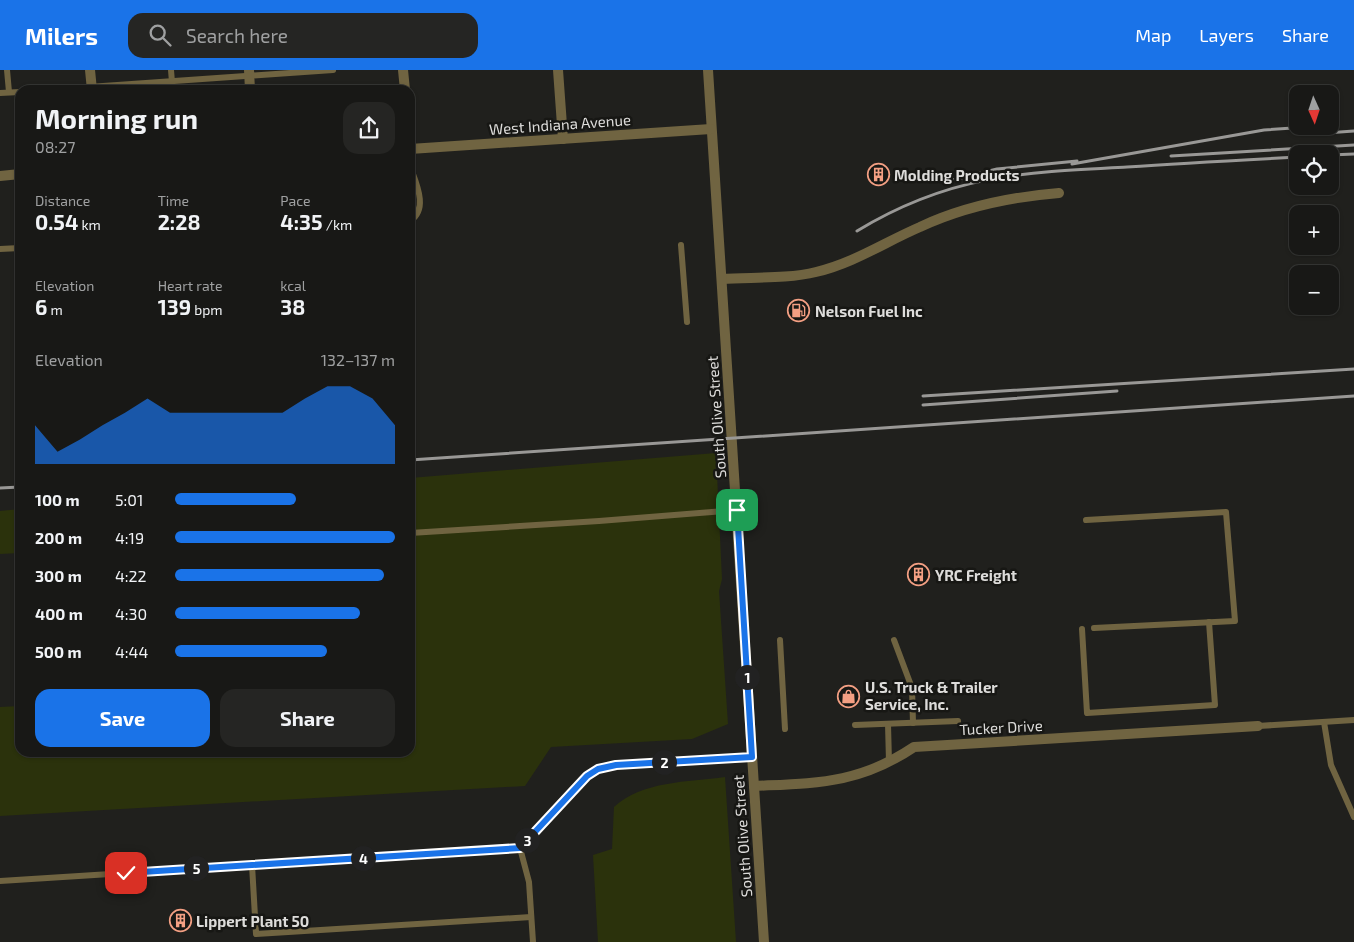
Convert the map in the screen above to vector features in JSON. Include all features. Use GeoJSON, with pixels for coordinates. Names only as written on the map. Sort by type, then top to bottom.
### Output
{"type":"FeatureCollection","features":[{"type":"Feature","properties":{"kind":"street"},"geometry":{"type":"LineString","coordinates":[[90,70],[92,85]]}},
{"type":"Feature","properties":{"kind":"street"},"geometry":{"type":"LineString","coordinates":[[403,70],[404,85]]}},
{"type":"Feature","properties":{"kind":"street"},"geometry":{"type":"LineString","coordinates":[[558,70],[563,138]]}},
{"type":"Feature","properties":{"kind":"street","name":"South Olive Street"},"geometry":{"type":"LineString","coordinates":[[708,70],[764,942]]}},
{"type":"Feature","properties":{"kind":"street","name":"West Indiana Avenue"},"geometry":{"type":"LineString","coordinates":[[415,149],[711,130]]}},
{"type":"Feature","properties":{"kind":"street"},"geometry":{"type":"LineString","coordinates":[[0,176],[15,174]]}},
{"type":"Feature","properties":{"kind":"street"},"geometry":{"type":"LineString","coordinates":[[722,280],[815,273],[871,253],[902,235],[943,217],[988,202],[1059,193]]}},
{"type":"Feature","properties":{"kind":"street","name":"Tucker Drive"},"geometry":{"type":"LineString","coordinates":[[754,786],[829,782],[861,774],[889,762],[914,747],[1258,726]]}},
{"type":"Feature","properties":{"kind":"lane"},"geometry":{"type":"LineString","coordinates":[[7,70],[9,92]]}},
{"type":"Feature","properties":{"kind":"lane"},"geometry":{"type":"LineString","coordinates":[[171,70],[172,82]]}},
{"type":"Feature","properties":{"kind":"lane"},"geometry":{"type":"LineString","coordinates":[[138,85],[249,73],[333,70]]}},
{"type":"Feature","properties":{"kind":"lane"},"geometry":{"type":"LineString","coordinates":[[0,93],[15,92]]}},
{"type":"Feature","properties":{"kind":"lane"},"geometry":{"type":"LineString","coordinates":[[415,180],[419,191],[420,206],[415,218]]}},
{"type":"Feature","properties":{"kind":"lane"},"geometry":{"type":"LineString","coordinates":[[681,245],[687,322]]}},
{"type":"Feature","properties":{"kind":"lane"},"geometry":{"type":"LineString","coordinates":[[0,249],[15,248]]}},
{"type":"Feature","properties":{"kind":"lane"},"geometry":{"type":"LineString","coordinates":[[415,533],[600,522],[737,510]]}},
{"type":"Feature","properties":{"kind":"lane"},"geometry":{"type":"LineString","coordinates":[[1086,520],[1226,512],[1235,621],[1094,628]]}},
{"type":"Feature","properties":{"kind":"lane"},"geometry":{"type":"LineString","coordinates":[[1082,629],[1087,713],[1215,705],[1208,622]]}},
{"type":"Feature","properties":{"kind":"lane"},"geometry":{"type":"LineString","coordinates":[[780,640],[785,729]]}},
{"type":"Feature","properties":{"kind":"lane"},"geometry":{"type":"LineString","coordinates":[[894,640],[912,688],[913,723]]}},
{"type":"Feature","properties":{"kind":"lane"},"geometry":{"type":"LineString","coordinates":[[1258,726],[1354,720]]}},
{"type":"Feature","properties":{"kind":"lane"},"geometry":{"type":"LineString","coordinates":[[855,725],[958,721]]}},
{"type":"Feature","properties":{"kind":"lane"},"geometry":{"type":"LineString","coordinates":[[1324,722],[1331,765],[1354,817]]}},
{"type":"Feature","properties":{"kind":"lane"},"geometry":{"type":"LineString","coordinates":[[888,724],[889,762]]}},
{"type":"Feature","properties":{"kind":"lane"},"geometry":{"type":"LineString","coordinates":[[0,881],[520,848],[587,776],[598,769],[616,765],[752,757]]}},
{"type":"Feature","properties":{"kind":"lane"},"geometry":{"type":"LineString","coordinates":[[520,848],[529,882],[533,942]]}},
{"type":"Feature","properties":{"kind":"lane"},"geometry":{"type":"LineString","coordinates":[[252,865],[256,934],[531,917]]}},
{"type":"Feature","properties":{"kind":"green space"},"geometry":{"type":"Polygon","coordinates":[[[716,453],[722,579],[719,591],[728,724],[692,739],[551,747],[525,786],[0,816],[0,707],[15,706],[15,757],[415,757],[415,478],[716,453]]]}},
{"type":"Feature","properties":{"kind":"green space"},"geometry":{"type":"Polygon","coordinates":[[[15,510],[15,553],[0,554],[0,511],[15,510]]]}},
{"type":"Feature","properties":{"kind":"green space"},"geometry":{"type":"Polygon","coordinates":[[[725,777],[736,942],[598,942],[593,855],[612,849],[614,807],[625,798],[652,787],[725,777]]]}},
{"type":"Feature","properties":{"kind":"railway"},"geometry":{"type":"LineString","coordinates":[[1072,164],[1264,130],[1289,128]]}},
{"type":"Feature","properties":{"kind":"railway"},"geometry":{"type":"LineString","coordinates":[[1339,132],[1354,131]]}},
{"type":"Feature","properties":{"kind":"railway"},"geometry":{"type":"LineString","coordinates":[[1171,156],[1354,145]]}},
{"type":"Feature","properties":{"kind":"railway"},"geometry":{"type":"LineString","coordinates":[[1339,155],[1354,154]]}},
{"type":"Feature","properties":{"kind":"railway"},"geometry":{"type":"LineString","coordinates":[[857,231],[891,212],[923,198],[955,187],[988,180],[1054,171],[1289,158]]}},
{"type":"Feature","properties":{"kind":"railway"},"geometry":{"type":"LineString","coordinates":[[945,182],[997,169],[1077,161]]}},
{"type":"Feature","properties":{"kind":"railway"},"geometry":{"type":"LineString","coordinates":[[923,396],[1354,369]]}},
{"type":"Feature","properties":{"kind":"railway"},"geometry":{"type":"LineString","coordinates":[[923,405],[1117,391]]}},
{"type":"Feature","properties":{"kind":"railway"},"geometry":{"type":"LineString","coordinates":[[415,460],[1354,396]]}},
{"type":"Feature","properties":{"kind":"railway"},"geometry":{"type":"LineString","coordinates":[[0,488],[15,487]]}},
{"type":"Feature","properties":{"kind":"place","name":"Molding Products"},"geometry":{"type":"Point","coordinates":[878,175]}},
{"type":"Feature","properties":{"kind":"place","name":"Nelson Fuel Inc"},"geometry":{"type":"Point","coordinates":[799,311]}},
{"type":"Feature","properties":{"kind":"place","name":"YRC Freight"},"geometry":{"type":"Point","coordinates":[919,575]}},
{"type":"Feature","properties":{"kind":"place","name":"U.S. Truck & Trailer Service, Inc."},"geometry":{"type":"Point","coordinates":[849,696]}},
{"type":"Feature","properties":{"kind":"place","name":"Lippert Plant 50"},"geometry":{"type":"Point","coordinates":[180,921]}},
{"type":"Feature","properties":{"kind":"route"},"geometry":{"type":"LineString","coordinates":[[126,873],[520,848],[554,814],[587,776],[598,769],[616,765],[752,757],[737,510]]}}]}
